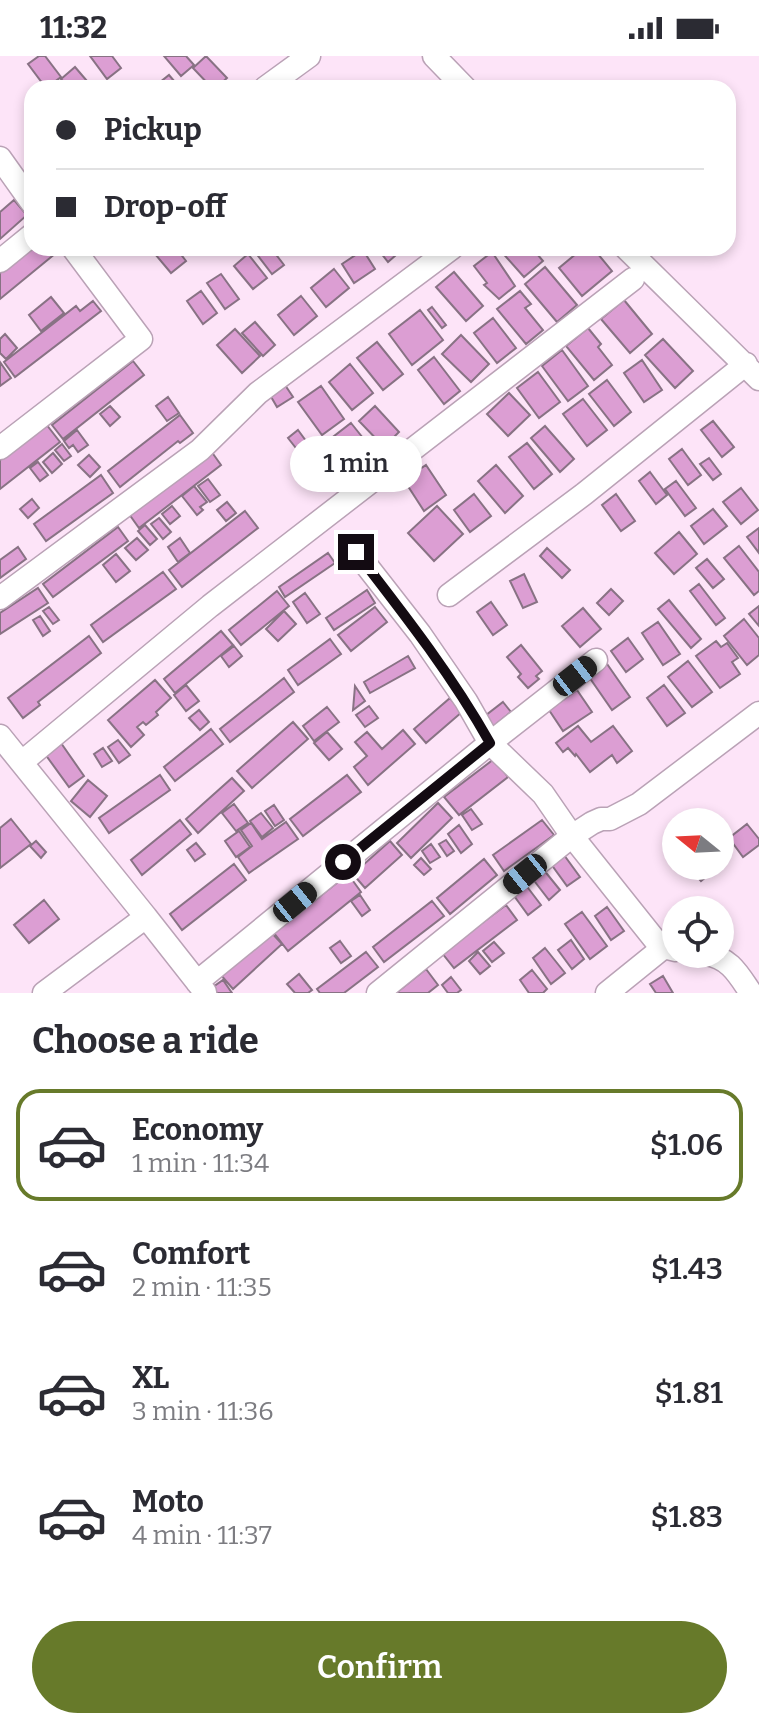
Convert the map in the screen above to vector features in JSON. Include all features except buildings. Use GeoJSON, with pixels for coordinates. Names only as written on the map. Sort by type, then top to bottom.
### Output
{"type":"FeatureCollection","features":[{"type":"Feature","properties":{"kind":"street"},"geometry":{"type":"LineString","coordinates":[[276,80],[309,56]]}},
{"type":"Feature","properties":{"kind":"street"},"geometry":{"type":"LineString","coordinates":[[434,56],[457,80]]}},
{"type":"Feature","properties":{"kind":"street"},"geometry":{"type":"LineString","coordinates":[[0,158],[24,192]]}},
{"type":"Feature","properties":{"kind":"street"},"geometry":{"type":"LineString","coordinates":[[0,261],[24,242]]}},
{"type":"Feature","properties":{"kind":"street"},"geometry":{"type":"LineString","coordinates":[[0,448],[141,339],[79,256]]}},
{"type":"Feature","properties":{"kind":"street"},"geometry":{"type":"LineString","coordinates":[[0,598],[200,450],[258,393],[441,256]]}},
{"type":"Feature","properties":{"kind":"street"},"geometry":{"type":"LineString","coordinates":[[449,595],[752,372],[634,256]]}},
{"type":"Feature","properties":{"kind":"street"},"geometry":{"type":"LineString","coordinates":[[22,762],[222,597],[633,279]]}},
{"type":"Feature","properties":{"kind":"street"},"geometry":{"type":"LineString","coordinates":[[356,552],[420,634],[466,701],[490,743],[543,794],[572,836],[655,940],[662,944]]}},
{"type":"Feature","properties":{"kind":"street"},"geometry":{"type":"LineString","coordinates":[[0,736],[202,988],[490,743],[596,660]]}},
{"type":"Feature","properties":{"kind":"street"},"geometry":{"type":"LineString","coordinates":[[378,993],[572,836],[592,823],[610,819],[639,804],[759,713]]}},
{"type":"Feature","properties":{"kind":"street"},"geometry":{"type":"LineString","coordinates":[[44,993],[146,917]]}},
{"type":"Feature","properties":{"kind":"street"},"geometry":{"type":"LineString","coordinates":[[607,993],[662,954]]}},
{"type":"Feature","properties":{"kind":"street"},"geometry":{"type":"LineString","coordinates":[[734,968],[751,993]]}},
{"type":"Feature","properties":{"kind":"route"},"geometry":{"type":"LineString","coordinates":[[343,862],[490,743],[466,701],[420,634],[356,552]]}}]}
